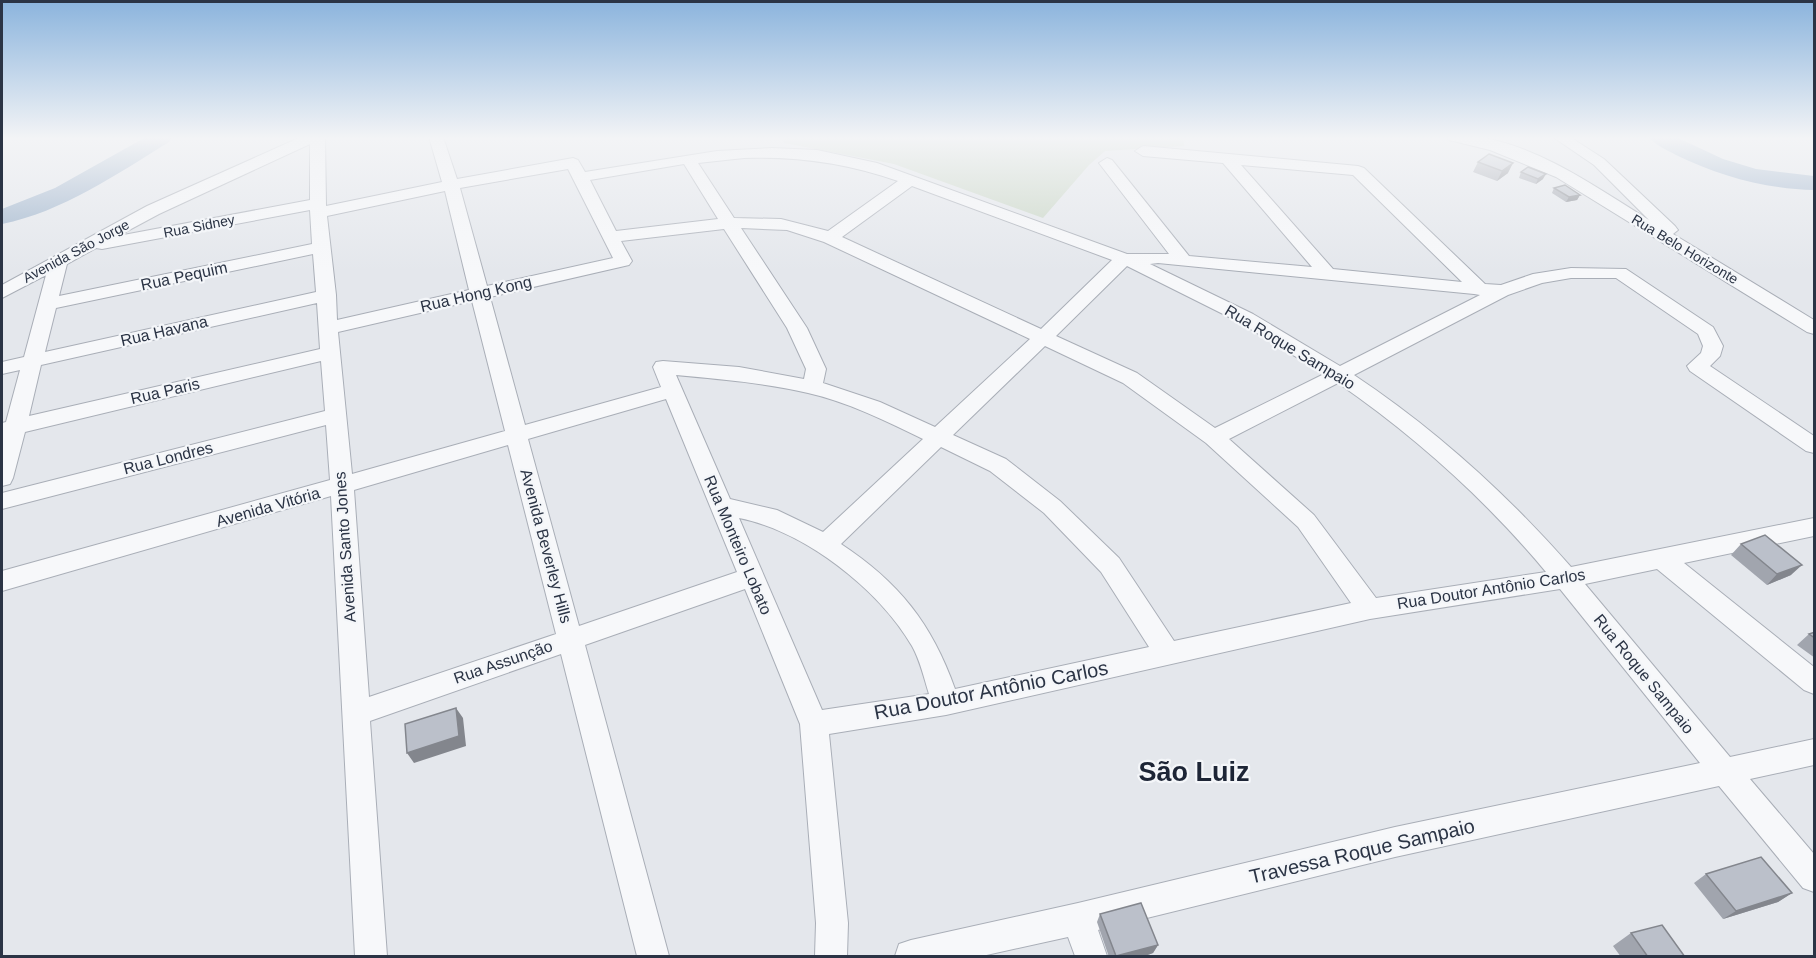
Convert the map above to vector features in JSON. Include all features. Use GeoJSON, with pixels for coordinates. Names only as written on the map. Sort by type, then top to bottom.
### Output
{"type":"FeatureCollection","features":[{"type":"Feature","properties":{"kind":"street","name":"Avenida São Jorge"},"geometry":{"type":"LineString","coordinates":[[2,292],[163,205],[213,182]]}},
{"type":"Feature","properties":{"kind":"street","name":"Avenida Santo Jones"},"geometry":{"type":"LineString","coordinates":[[318,182],[329,353],[342,487],[371,957]]}},
{"type":"Feature","properties":{"kind":"street","name":"Avenida Beverley Hills"},"geometry":{"type":"LineString","coordinates":[[450,182],[653,957]]}},
{"type":"Feature","properties":{"kind":"street","name":"Rua Roque Sampaio"},"geometry":{"type":"LineString","coordinates":[[451,185],[479,182]]}},
{"type":"Feature","properties":{"kind":"street"},"geometry":{"type":"LineString","coordinates":[[583,182],[611,237],[732,224],[780,224],[830,238],[1130,378],[1214,438],[1305,521],[1370,609]]}},
{"type":"Feature","properties":{"kind":"street"},"geometry":{"type":"LineString","coordinates":[[703,182],[811,353],[816,369],[812,387],[873,407],[998,465],[1052,507],[1110,565],[1168,655]]}},
{"type":"Feature","properties":{"kind":"street"},"geometry":{"type":"LineString","coordinates":[[830,238],[908,182]]}},
{"type":"Feature","properties":{"kind":"street","name":"Rua Roque Sampaio"},"geometry":{"type":"LineString","coordinates":[[915,182],[1124,259],[1210,300],[1337,373],[1438,448],[1519,525],[1567,578],[1724,772],[1815,877]]}},
{"type":"Feature","properties":{"kind":"street"},"geometry":{"type":"LineString","coordinates":[[1122,182],[1183,260]]}},
{"type":"Feature","properties":{"kind":"street"},"geometry":{"type":"LineString","coordinates":[[1247,182],[1328,275]]}},
{"type":"Feature","properties":{"kind":"street"},"geometry":{"type":"LineString","coordinates":[[1369,182],[1481,290]]}},
{"type":"Feature","properties":{"kind":"street","name":"Rua Belo Horizonte"},"geometry":{"type":"LineString","coordinates":[[1575,182],[1815,328]]}},
{"type":"Feature","properties":{"kind":"street"},"geometry":{"type":"LineString","coordinates":[[1620,182],[1693,254]]}},
{"type":"Feature","properties":{"kind":"street","name":"Rua Sidney"},"geometry":{"type":"LineString","coordinates":[[79,249],[451,185]]}},
{"type":"Feature","properties":{"kind":"street","name":"Rua Hong Kong"},"geometry":{"type":"LineString","coordinates":[[329,328],[623,261],[611,237]]}},
{"type":"Feature","properties":{"kind":"street","name":"Rua Pequim"},"geometry":{"type":"LineString","coordinates":[[47,304],[322,247]]}},
{"type":"Feature","properties":{"kind":"street"},"geometry":{"type":"LineString","coordinates":[[825,544],[1124,259],[1183,260],[1503,291]]}},
{"type":"Feature","properties":{"kind":"street"},"geometry":{"type":"LineString","coordinates":[[2,478],[8,428],[32,361],[59,260]]}},
{"type":"Feature","properties":{"kind":"street"},"geometry":{"type":"LineString","coordinates":[[1214,438],[1337,373],[1503,291],[1539,278],[1571,273],[1620,273],[1706,331],[1713,346],[1710,356],[1697,366],[1815,446]]}},
{"type":"Feature","properties":{"kind":"street","name":"Rua Havana"},"geometry":{"type":"LineString","coordinates":[[2,368],[327,295]]}},
{"type":"Feature","properties":{"kind":"street","name":"Rua Paris"},"geometry":{"type":"LineString","coordinates":[[8,428],[329,353]]}},
{"type":"Feature","properties":{"kind":"street","name":"Rua Monteiro Lobato"},"geometry":{"type":"LineString","coordinates":[[812,387],[739,374],[663,367],[814,724],[832,923],[831,957]]}},
{"type":"Feature","properties":{"kind":"street","name":"Avenida Vitória"},"geometry":{"type":"LineString","coordinates":[[2,581],[342,487],[672,391]]}},
{"type":"Feature","properties":{"kind":"street","name":"Rua Londres"},"geometry":{"type":"LineString","coordinates":[[2,501],[335,416]]}},
{"type":"Feature","properties":{"kind":"street"},"geometry":{"type":"LineString","coordinates":[[722,506],[775,519],[825,544],[886,596],[921,639],[946,703]]}},
{"type":"Feature","properties":{"kind":"street","name":"Rua Doutor Antônio Carlos"},"geometry":{"type":"LineString","coordinates":[[814,724],[946,703],[1370,609],[1567,578],[1815,527]]}},
{"type":"Feature","properties":{"kind":"street"},"geometry":{"type":"LineString","coordinates":[[1660,558],[1815,682]]}},
{"type":"Feature","properties":{"kind":"street","name":"Rua Assunção"},"geometry":{"type":"LineString","coordinates":[[357,713],[752,577]]}},
{"type":"Feature","properties":{"kind":"street","name":"Travessa Roque Sampaio"},"geometry":{"type":"LineString","coordinates":[[911,957],[1395,842],[1815,752]]}},
{"type":"Feature","properties":{"kind":"street"},"geometry":{"type":"LineString","coordinates":[[1078,919],[1091,957]]}},
{"type":"Feature","properties":{"kind":"green space"},"geometry":{"type":"Polygon","coordinates":[[[943,182],[1074,182],[1043,218],[943,182]]]}},
{"type":"Feature","properties":{"kind":"building"},"geometry":{"type":"Polygon","coordinates":[[[1565,185],[1580,195],[1569,197],[1554,188],[1565,185]]]}},
{"type":"Feature","properties":{"kind":"building"},"geometry":{"type":"Polygon","coordinates":[[[1765,535],[1802,565],[1777,574],[1741,544],[1765,535]]]}},
{"type":"Feature","properties":{"kind":"building"},"geometry":{"type":"Polygon","coordinates":[[[456,708],[459,736],[407,753],[405,724],[456,708]]]}},
{"type":"Feature","properties":{"kind":"building"},"geometry":{"type":"Polygon","coordinates":[[[1761,857],[1792,893],[1736,911],[1706,874],[1761,857]]]}},
{"type":"Feature","properties":{"kind":"building"},"geometry":{"type":"Polygon","coordinates":[[[1141,903],[1158,945],[1116,956],[1100,914],[1141,903]]]}},
{"type":"Feature","properties":{"kind":"building"},"geometry":{"type":"Polygon","coordinates":[[[1662,925],[1685,957],[1648,957],[1631,933],[1662,925]]]}},
{"type":"Feature","properties":{"kind":"waterway"},"geometry":{"type":"LineString","coordinates":[[2,217],[43,203],[86,182]]}},
{"type":"Feature","properties":{"kind":"waterway"},"geometry":{"type":"LineString","coordinates":[[1791,182],[1814,183]]}},
{"type":"Feature","properties":{"kind":"district","name":"São Luiz"},"geometry":{"type":"Point","coordinates":[1194,772]}}]}
